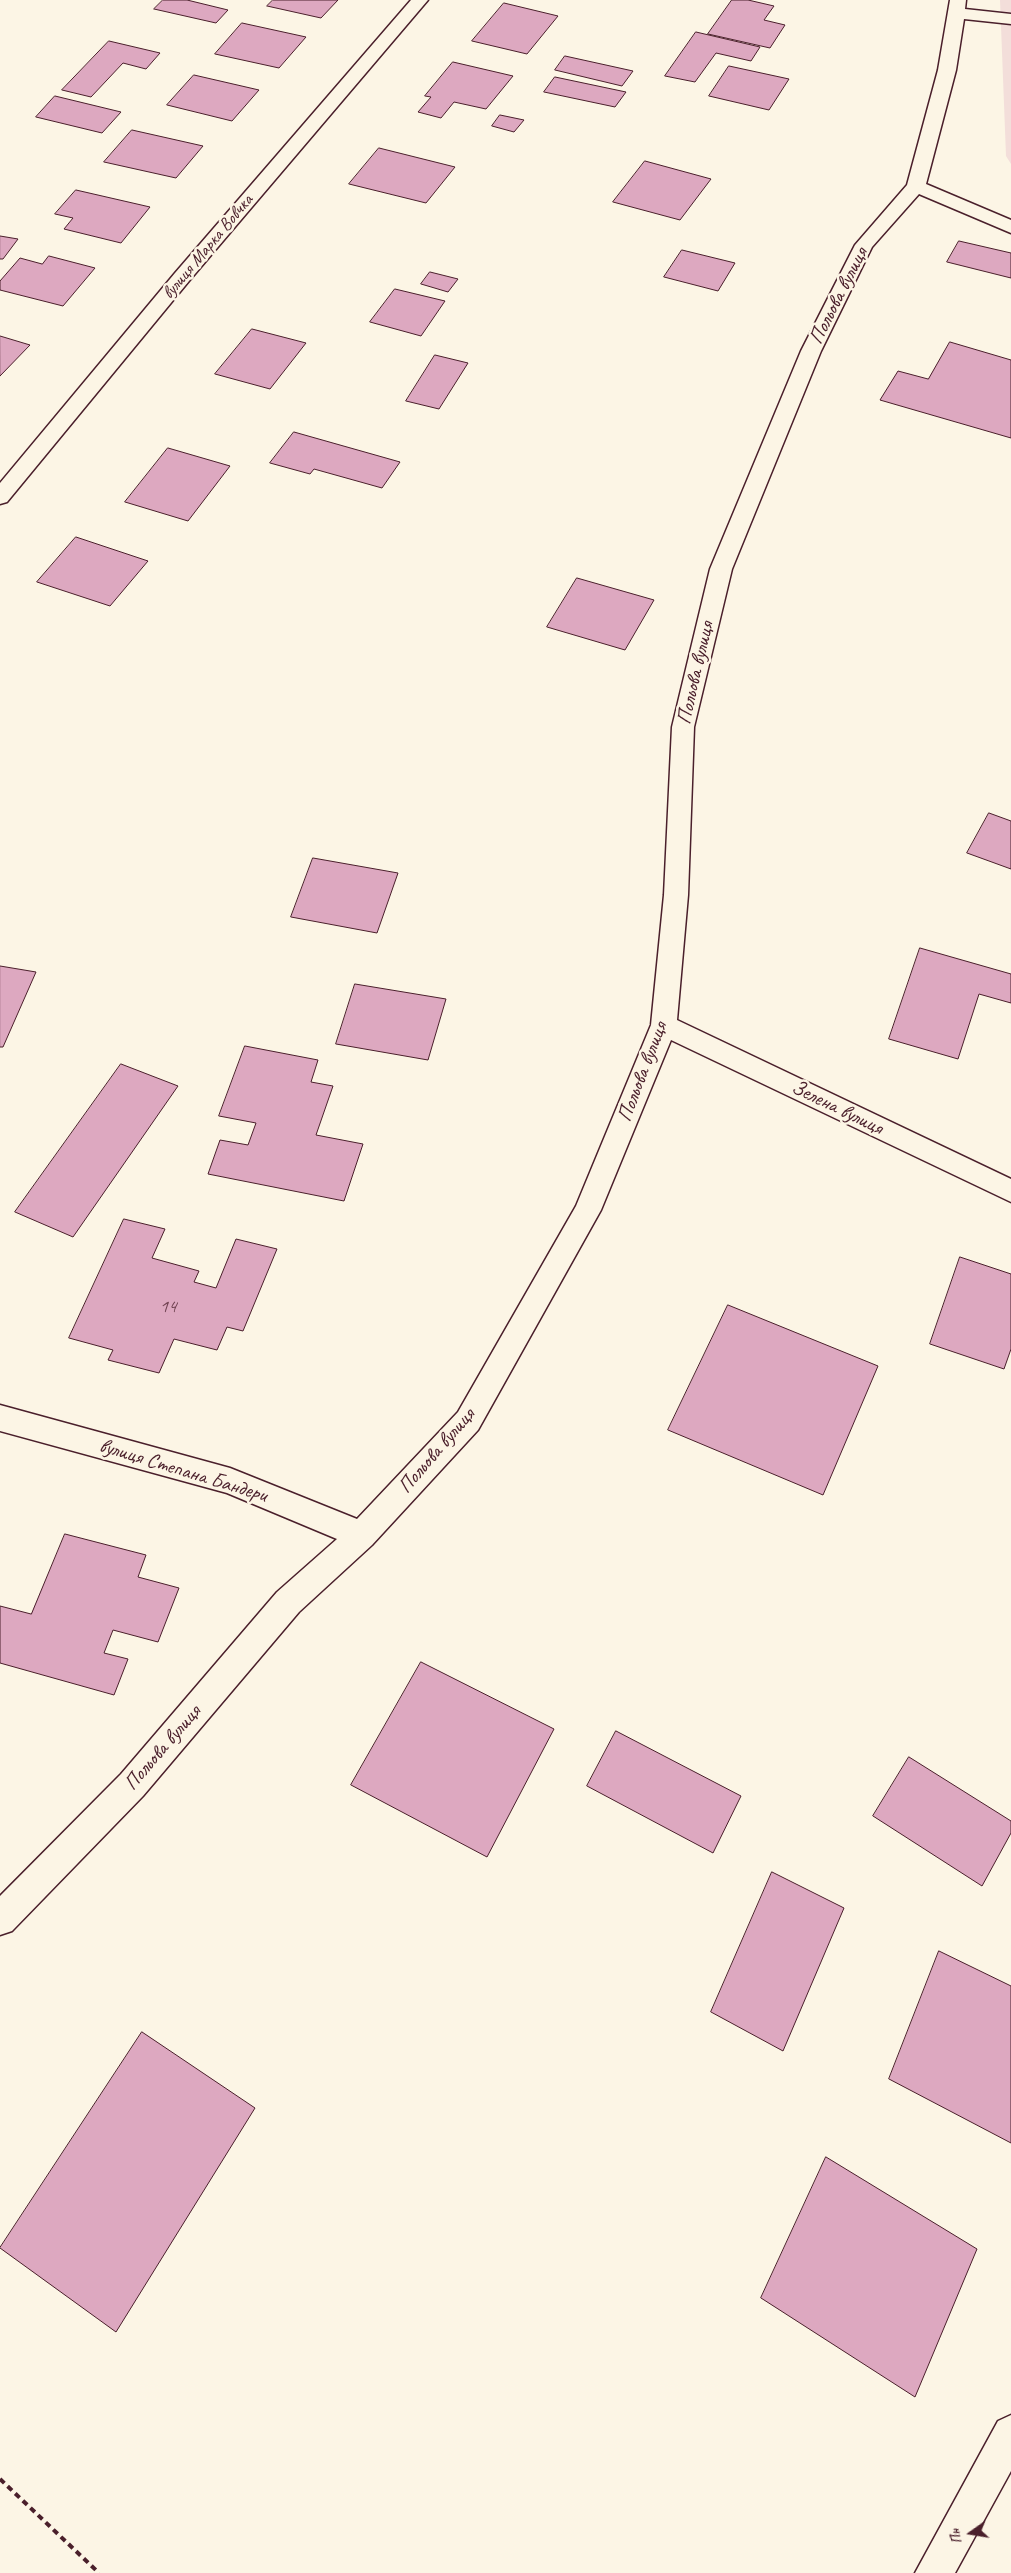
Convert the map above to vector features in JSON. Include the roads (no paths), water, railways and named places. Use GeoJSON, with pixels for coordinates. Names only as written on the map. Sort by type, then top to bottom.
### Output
{"type":"FeatureCollection","features":[{"type":"Feature","properties":{"kind":"street","name":"вулиця Марка Вовчка"},"geometry":{"type":"LineString","coordinates":[[0,497],[182,277],[420,0]]}},
{"type":"Feature","properties":{"kind":"street"},"geometry":{"type":"LineString","coordinates":[[957,6],[1011,19]]}},
{"type":"Feature","properties":{"kind":"street","name":"Польова вулиця"},"geometry":{"type":"LineString","coordinates":[[0,1919],[132,1785],[288,1602],[362,1535],[468,1421],[588,1210],[664,1024],[676,895],[683,727],[720,569],[810,351],[864,245],[916,186],[947,70],[957,6]]}},
{"type":"Feature","properties":{"kind":"street"},"geometry":{"type":"LineString","coordinates":[[916,186],[1011,227]]}},
{"type":"Feature","properties":{"kind":"street","name":"Зелена вулиця"},"geometry":{"type":"LineString","coordinates":[[664,1024],[1011,1191]]}},
{"type":"Feature","properties":{"kind":"street","name":"вулиця Степана Бандери"},"geometry":{"type":"LineString","coordinates":[[0,1418],[230,1481],[362,1535]]}},
{"type":"Feature","properties":{"kind":"street"},"geometry":{"type":"LineString","coordinates":[[934,2573],[1011,2434]]}}]}
